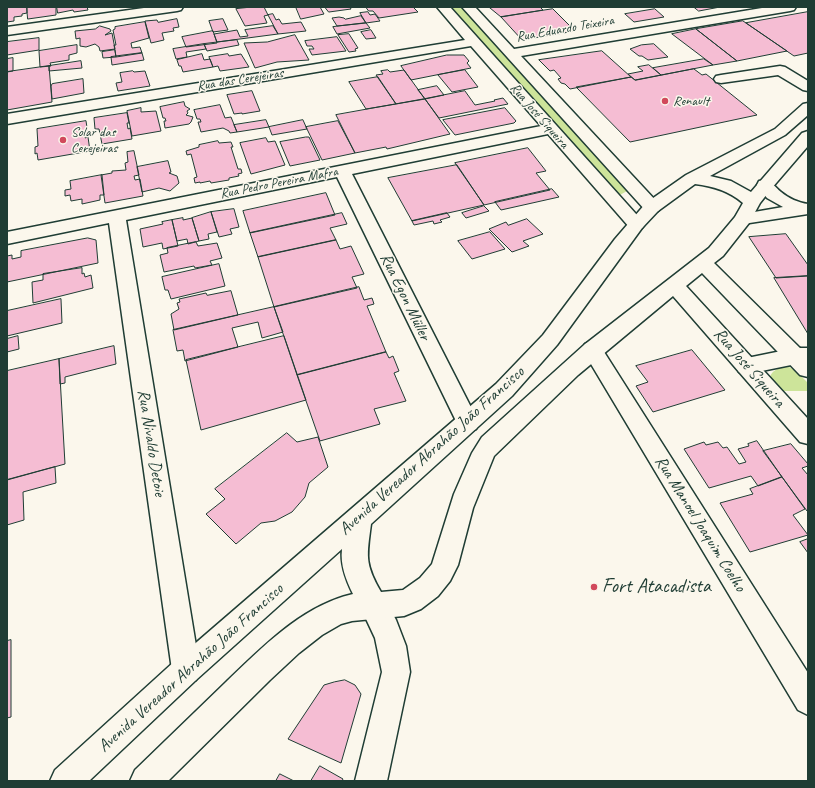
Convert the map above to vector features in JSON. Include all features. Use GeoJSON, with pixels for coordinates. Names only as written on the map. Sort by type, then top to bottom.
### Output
{"type":"FeatureCollection","features":[{"type":"Feature","properties":{"kind":"street"},"geometry":{"type":"LineString","coordinates":[[7,31],[177,7]]}},
{"type":"Feature","properties":{"kind":"street","name":"Rua José Siqueira"},"geometry":{"type":"LineString","coordinates":[[443,7],[636,224]]}},
{"type":"Feature","properties":{"kind":"street","name":"Rua José Siqueira"},"geometry":{"type":"LineString","coordinates":[[468,7],[652,207]]}},
{"type":"Feature","properties":{"kind":"street","name":"Rua Eduardo Teixeira"},"geometry":{"type":"LineString","coordinates":[[511,54],[790,7]]}},
{"type":"Feature","properties":{"kind":"street","name":"Rua das Cerejeiras"},"geometry":{"type":"LineString","coordinates":[[7,119],[474,42]]}},
{"type":"Feature","properties":{"kind":"street"},"geometry":{"type":"LineString","coordinates":[[721,79],[780,70],[808,87]]}},
{"type":"Feature","properties":{"kind":"street","name":"Avenida Vereador Abrahão João Francisco"},"geometry":{"type":"LineString","coordinates":[[66,781],[186,670],[504,390],[550,340],[636,224],[652,207],[692,179],[780,132],[808,107]]}},
{"type":"Feature","properties":{"kind":"street","name":"Rua Pedro Pereira Mafra"},"geometry":{"type":"LineString","coordinates":[[7,238],[550,128]]}},
{"type":"Feature","properties":{"kind":"street","name":"Avenida Vereador Abrahão João Francisco"},"geometry":{"type":"LineString","coordinates":[[146,781],[238,691],[303,631],[323,619],[339,612],[363,606],[401,604],[412,600],[431,585],[450,555],[456,524],[466,493],[486,450],[555,382],[592,349],[716,252],[743,219],[752,202],[765,185],[808,136]]}},
{"type":"Feature","properties":{"kind":"street","name":"Rua Egon Müller"},"geometry":{"type":"LineString","coordinates":[[342,171],[468,423]]}},
{"type":"Feature","properties":{"kind":"street"},"geometry":{"type":"LineString","coordinates":[[692,179],[720,182],[744,194],[752,202],[807,209]]}},
{"type":"Feature","properties":{"kind":"street"},"geometry":{"type":"LineString","coordinates":[[765,185],[779,200],[807,209]]}},
{"type":"Feature","properties":{"kind":"street"},"geometry":{"type":"LineString","coordinates":[[743,219],[807,209]]}},
{"type":"Feature","properties":{"kind":"street","name":"Rua Nivaldo Detoie"},"geometry":{"type":"LineString","coordinates":[[117,216],[186,670]]}},
{"type":"Feature","properties":{"kind":"street"},"geometry":{"type":"LineString","coordinates":[[703,263],[804,360]]}},
{"type":"Feature","properties":{"kind":"street","name":"Rua José Siqueira"},"geometry":{"type":"LineString","coordinates":[[674,284],[808,435]]}},
{"type":"Feature","properties":{"kind":"street","name":"Rua Manoel Joaquim Coelho"},"geometry":{"type":"LineString","coordinates":[[592,349],[808,700]]}},
{"type":"Feature","properties":{"kind":"street"},"geometry":{"type":"LineString","coordinates":[[748,366],[804,360]]}},
{"type":"Feature","properties":{"kind":"street"},"geometry":{"type":"LineString","coordinates":[[359,518],[354,558],[359,579],[383,619],[390,635],[396,672],[371,781]]}},
{"type":"Feature","properties":{"kind":"green space"},"geometry":{"type":"Polygon","coordinates":[[[449,7],[462,7],[629,190],[618,196],[449,7]]]}},
{"type":"Feature","properties":{"kind":"green space"},"geometry":{"type":"Polygon","coordinates":[[[789,367],[796,371],[808,383],[808,391],[782,391],[770,377],[775,370],[789,367]]]}},
{"type":"Feature","properties":{"kind":"building"},"geometry":{"type":"Polygon","coordinates":[[[7,7],[27,7],[27,13],[22,14],[22,16],[14,17],[14,21],[7,22],[7,7]]]}},
{"type":"Feature","properties":{"kind":"building"},"geometry":{"type":"Polygon","coordinates":[[[27,7],[56,7],[56,15],[28,19],[27,7]]]}},
{"type":"Feature","properties":{"kind":"building"},"geometry":{"type":"Polygon","coordinates":[[[57,7],[87,7],[88,10],[74,12],[73,10],[58,13],[57,7]]]}},
{"type":"Feature","properties":{"kind":"building"},"geometry":{"type":"Polygon","coordinates":[[[264,7],[268,15],[264,16],[267,23],[245,26],[236,9],[264,7]]]}},
{"type":"Feature","properties":{"kind":"building"},"geometry":{"type":"Polygon","coordinates":[[[296,7],[320,7],[324,14],[301,19],[296,7]]]}},
{"type":"Feature","properties":{"kind":"building"},"geometry":{"type":"Polygon","coordinates":[[[325,7],[350,7],[351,9],[329,12],[325,7]]]}},
{"type":"Feature","properties":{"kind":"building"},"geometry":{"type":"Polygon","coordinates":[[[366,7],[413,7],[418,12],[379,18],[373,11],[369,11],[366,7]]]}},
{"type":"Feature","properties":{"kind":"building"},"geometry":{"type":"Polygon","coordinates":[[[540,7],[543,10],[501,17],[490,8],[540,7]]]}},
{"type":"Feature","properties":{"kind":"building"},"geometry":{"type":"Polygon","coordinates":[[[694,7],[720,7],[699,11],[694,7]]]}},
{"type":"Feature","properties":{"kind":"building"},"geometry":{"type":"Polygon","coordinates":[[[553,9],[575,31],[522,40],[501,17],[553,9]]]}},
{"type":"Feature","properties":{"kind":"building"},"geometry":{"type":"Polygon","coordinates":[[[655,9],[664,17],[634,22],[625,14],[655,9]]]}},
{"type":"Feature","properties":{"kind":"building"},"geometry":{"type":"Polygon","coordinates":[[[368,12],[370,15],[375,14],[380,21],[366,23],[360,13],[368,12]]]}},
{"type":"Feature","properties":{"kind":"building"},"geometry":{"type":"Polygon","coordinates":[[[808,12],[808,53],[794,56],[746,23],[808,12]]]}},
{"type":"Feature","properties":{"kind":"building"},"geometry":{"type":"Polygon","coordinates":[[[273,14],[276,20],[279,19],[282,24],[301,22],[306,31],[278,34],[268,15],[273,14]]]}},
{"type":"Feature","properties":{"kind":"building"},"geometry":{"type":"Polygon","coordinates":[[[361,16],[366,23],[337,26],[332,18],[339,17],[345,19],[361,16]]]}},
{"type":"Feature","properties":{"kind":"building"},"geometry":{"type":"Polygon","coordinates":[[[177,19],[179,27],[173,28],[174,31],[162,33],[164,40],[151,43],[145,21],[157,20],[158,22],[177,19]]]}},
{"type":"Feature","properties":{"kind":"building"},"geometry":{"type":"Polygon","coordinates":[[[223,19],[228,30],[213,32],[209,21],[223,19]]]}},
{"type":"Feature","properties":{"kind":"building"},"geometry":{"type":"Polygon","coordinates":[[[743,21],[787,51],[737,61],[696,29],[743,21]]]}},
{"type":"Feature","properties":{"kind":"building"},"geometry":{"type":"Polygon","coordinates":[[[145,22],[149,38],[131,43],[132,48],[140,47],[142,53],[116,57],[114,45],[116,45],[113,30],[115,27],[145,22]]]}},
{"type":"Feature","properties":{"kind":"building"},"geometry":{"type":"Polygon","coordinates":[[[366,23],[370,28],[337,34],[333,27],[366,23]]]}},
{"type":"Feature","properties":{"kind":"building"},"geometry":{"type":"Polygon","coordinates":[[[100,26],[110,29],[111,31],[105,35],[112,33],[115,49],[100,51],[99,47],[95,44],[86,47],[80,46],[80,38],[76,39],[75,31],[95,29],[100,26]]]}},
{"type":"Feature","properties":{"kind":"building"},"geometry":{"type":"Polygon","coordinates":[[[273,26],[278,34],[217,42],[214,34],[237,30],[240,37],[248,36],[245,30],[273,26]]]}},
{"type":"Feature","properties":{"kind":"building"},"geometry":{"type":"Polygon","coordinates":[[[696,29],[737,61],[713,65],[672,34],[696,29]]]}},
{"type":"Feature","properties":{"kind":"building"},"geometry":{"type":"Polygon","coordinates":[[[371,30],[376,38],[366,39],[361,32],[371,30]]]}},
{"type":"Feature","properties":{"kind":"building"},"geometry":{"type":"Polygon","coordinates":[[[213,31],[217,43],[186,47],[182,37],[213,31]]]}},
{"type":"Feature","properties":{"kind":"building"},"geometry":{"type":"Polygon","coordinates":[[[349,34],[358,48],[355,49],[356,51],[349,52],[338,35],[349,34]]]}},
{"type":"Feature","properties":{"kind":"building"},"geometry":{"type":"Polygon","coordinates":[[[295,35],[309,60],[277,62],[255,68],[244,43],[267,42],[295,35]]]}},
{"type":"Feature","properties":{"kind":"building"},"geometry":{"type":"Polygon","coordinates":[[[337,37],[346,51],[312,55],[309,49],[314,49],[312,46],[307,46],[305,41],[337,37]]]}},
{"type":"Feature","properties":{"kind":"building"},"geometry":{"type":"Polygon","coordinates":[[[39,38],[39,50],[7,55],[7,42],[39,38]]]}},
{"type":"Feature","properties":{"kind":"building"},"geometry":{"type":"Polygon","coordinates":[[[237,40],[239,45],[207,51],[204,44],[237,40]]]}},
{"type":"Feature","properties":{"kind":"building"},"geometry":{"type":"Polygon","coordinates":[[[204,44],[206,49],[186,52],[187,57],[176,59],[173,49],[204,44]]]}},
{"type":"Feature","properties":{"kind":"building"},"geometry":{"type":"Polygon","coordinates":[[[654,44],[668,57],[648,60],[642,56],[639,56],[630,49],[641,45],[654,44]]]}},
{"type":"Feature","properties":{"kind":"building"},"geometry":{"type":"Polygon","coordinates":[[[77,45],[77,53],[69,55],[69,60],[50,63],[51,66],[40,67],[39,51],[77,45]]]}},
{"type":"Feature","properties":{"kind":"building"},"geometry":{"type":"Polygon","coordinates":[[[115,50],[116,57],[103,58],[102,52],[115,50]]]}},
{"type":"Feature","properties":{"kind":"building"},"geometry":{"type":"Polygon","coordinates":[[[602,51],[631,77],[570,89],[565,84],[561,83],[558,79],[561,78],[554,70],[550,71],[539,60],[602,51]]]}},
{"type":"Feature","properties":{"kind":"building"},"geometry":{"type":"Polygon","coordinates":[[[142,53],[144,60],[112,65],[111,57],[142,53]]]}},
{"type":"Feature","properties":{"kind":"building"},"geometry":{"type":"Polygon","coordinates":[[[202,54],[204,60],[210,59],[213,67],[183,72],[177,60],[202,54]]]}},
{"type":"Feature","properties":{"kind":"building"},"geometry":{"type":"Polygon","coordinates":[[[228,54],[229,56],[241,54],[249,67],[220,71],[218,66],[213,67],[209,57],[228,54]]]}},
{"type":"Feature","properties":{"kind":"building"},"geometry":{"type":"Polygon","coordinates":[[[447,55],[464,55],[469,61],[467,63],[471,68],[411,80],[401,66],[447,55]]]}},
{"type":"Feature","properties":{"kind":"building"},"geometry":{"type":"Polygon","coordinates":[[[13,58],[13,71],[7,72],[7,59],[13,58]]]}},
{"type":"Feature","properties":{"kind":"building"},"geometry":{"type":"Polygon","coordinates":[[[704,59],[713,65],[661,75],[653,68],[704,59]]]}},
{"type":"Feature","properties":{"kind":"building"},"geometry":{"type":"Polygon","coordinates":[[[81,61],[82,68],[49,71],[49,66],[81,61]]]}},
{"type":"Feature","properties":{"kind":"building"},"geometry":{"type":"Polygon","coordinates":[[[649,65],[661,75],[635,80],[628,74],[643,71],[638,67],[649,65]]]}},
{"type":"Feature","properties":{"kind":"building"},"geometry":{"type":"Polygon","coordinates":[[[49,66],[52,102],[7,110],[7,72],[49,66]]]}},
{"type":"Feature","properties":{"kind":"building","name":"Renault"},"geometry":{"type":"Polygon","coordinates":[[[694,69],[702,75],[706,74],[757,115],[630,142],[576,87],[631,77],[635,80],[694,69]]]}},
{"type":"Feature","properties":{"kind":"building"},"geometry":{"type":"Polygon","coordinates":[[[388,70],[390,72],[404,70],[425,99],[396,104],[376,75],[383,74],[381,71],[388,70]]]}},
{"type":"Feature","properties":{"kind":"building"},"geometry":{"type":"Polygon","coordinates":[[[465,70],[478,87],[452,92],[438,75],[465,70]]]}},
{"type":"Feature","properties":{"kind":"building"},"geometry":{"type":"Polygon","coordinates":[[[145,71],[150,86],[118,91],[116,83],[122,82],[120,73],[145,71]]]}},
{"type":"Feature","properties":{"kind":"building"},"geometry":{"type":"Polygon","coordinates":[[[378,77],[396,104],[366,109],[349,82],[378,77]]]}},
{"type":"Feature","properties":{"kind":"building"},"geometry":{"type":"Polygon","coordinates":[[[83,79],[84,93],[52,99],[52,84],[83,79]]]}},
{"type":"Feature","properties":{"kind":"building"},"geometry":{"type":"Polygon","coordinates":[[[437,86],[444,95],[425,99],[418,90],[437,86]]]}},
{"type":"Feature","properties":{"kind":"building"},"geometry":{"type":"Polygon","coordinates":[[[252,91],[260,111],[234,114],[227,95],[252,91]]]}},
{"type":"Feature","properties":{"kind":"building"},"geometry":{"type":"Polygon","coordinates":[[[465,91],[475,105],[503,98],[508,104],[439,118],[425,99],[465,91]]]}},
{"type":"Feature","properties":{"kind":"building"},"geometry":{"type":"Polygon","coordinates":[[[425,99],[450,134],[387,149],[386,147],[355,153],[336,115],[425,99]]]}},
{"type":"Feature","properties":{"kind":"building"},"geometry":{"type":"Polygon","coordinates":[[[184,102],[185,106],[190,109],[187,111],[188,113],[186,115],[193,117],[191,122],[189,124],[165,128],[164,121],[166,121],[165,118],[163,118],[160,107],[184,102]]]}},
{"type":"Feature","properties":{"kind":"building"},"geometry":{"type":"Polygon","coordinates":[[[220,105],[225,118],[231,117],[237,132],[230,133],[223,128],[201,132],[198,122],[201,122],[200,119],[197,119],[194,110],[220,105]]]}},
{"type":"Feature","properties":{"kind":"building"},"geometry":{"type":"Polygon","coordinates":[[[141,108],[141,112],[156,111],[161,131],[132,136],[127,111],[141,108]]]}},
{"type":"Feature","properties":{"kind":"building"},"geometry":{"type":"Polygon","coordinates":[[[505,108],[516,121],[514,123],[455,135],[443,120],[505,108]]]}},
{"type":"Feature","properties":{"kind":"building"},"geometry":{"type":"Polygon","coordinates":[[[127,113],[129,123],[127,123],[128,129],[130,128],[132,139],[102,144],[99,129],[95,129],[94,118],[127,113]]]}},
{"type":"Feature","properties":{"kind":"building"},"geometry":{"type":"Polygon","coordinates":[[[266,120],[269,127],[237,132],[234,125],[266,120]]]}},
{"type":"Feature","properties":{"kind":"building"},"geometry":{"type":"Polygon","coordinates":[[[303,120],[307,129],[272,135],[269,127],[303,120]]]}},
{"type":"Feature","properties":{"kind":"building","name":"Solar das Cerejeiras"},"geometry":{"type":"Polygon","coordinates":[[[86,121],[88,134],[85,134],[85,138],[88,137],[90,151],[38,160],[37,153],[35,154],[35,147],[38,146],[37,129],[86,121]]]}},
{"type":"Feature","properties":{"kind":"building"},"geometry":{"type":"Polygon","coordinates":[[[338,121],[355,153],[322,160],[306,127],[338,121]]]}},
{"type":"Feature","properties":{"kind":"building"},"geometry":{"type":"Polygon","coordinates":[[[309,137],[320,160],[290,166],[280,142],[309,137]]]}},
{"type":"Feature","properties":{"kind":"building"},"geometry":{"type":"Polygon","coordinates":[[[266,138],[268,142],[275,141],[285,165],[251,174],[240,143],[266,138]]]}},
{"type":"Feature","properties":{"kind":"building"},"geometry":{"type":"Polygon","coordinates":[[[218,141],[219,143],[231,142],[233,147],[231,147],[238,169],[241,169],[242,173],[238,174],[239,176],[229,178],[229,180],[211,183],[210,181],[195,183],[194,178],[197,177],[191,154],[187,155],[186,151],[199,147],[199,145],[218,141]]]}},
{"type":"Feature","properties":{"kind":"building"},"geometry":{"type":"Polygon","coordinates":[[[528,148],[546,171],[536,173],[550,190],[484,205],[455,163],[528,148]]]}},
{"type":"Feature","properties":{"kind":"building"},"geometry":{"type":"Polygon","coordinates":[[[134,151],[139,175],[134,176],[135,180],[140,179],[143,196],[105,203],[101,175],[112,173],[112,171],[126,170],[125,163],[128,162],[127,152],[134,151]]]}},
{"type":"Feature","properties":{"kind":"building"},"geometry":{"type":"Polygon","coordinates":[[[168,161],[171,172],[169,173],[177,176],[179,183],[170,191],[159,188],[142,192],[137,167],[168,161]]]}},
{"type":"Feature","properties":{"kind":"building"},"geometry":{"type":"Polygon","coordinates":[[[457,165],[484,205],[412,221],[388,178],[457,165]]]}},
{"type":"Feature","properties":{"kind":"building"},"geometry":{"type":"Polygon","coordinates":[[[102,175],[104,195],[100,195],[100,200],[82,204],[82,199],[71,201],[70,195],[65,196],[65,190],[71,189],[70,181],[102,175]]]}},
{"type":"Feature","properties":{"kind":"building"},"geometry":{"type":"Polygon","coordinates":[[[552,189],[559,197],[501,210],[495,202],[552,189]]]}},
{"type":"Feature","properties":{"kind":"building"},"geometry":{"type":"Polygon","coordinates":[[[326,193],[335,215],[250,233],[243,211],[326,193]]]}},
{"type":"Feature","properties":{"kind":"building"},"geometry":{"type":"Polygon","coordinates":[[[484,206],[489,211],[466,218],[462,213],[484,206]]]}},
{"type":"Feature","properties":{"kind":"building"},"geometry":{"type":"Polygon","coordinates":[[[234,209],[239,227],[230,229],[232,234],[219,237],[211,212],[234,209]]]}},
{"type":"Feature","properties":{"kind":"building"},"geometry":{"type":"Polygon","coordinates":[[[211,212],[217,232],[208,234],[209,239],[199,241],[192,218],[211,212]]]}},
{"type":"Feature","properties":{"kind":"building"},"geometry":{"type":"Polygon","coordinates":[[[342,213],[347,224],[330,228],[336,240],[258,257],[250,233],[342,213]]]}},
{"type":"Feature","properties":{"kind":"building"},"geometry":{"type":"Polygon","coordinates":[[[447,213],[450,217],[440,220],[442,222],[434,224],[433,221],[414,225],[412,221],[447,213]]]}},
{"type":"Feature","properties":{"kind":"building"},"geometry":{"type":"Polygon","coordinates":[[[183,218],[183,220],[192,218],[199,241],[188,244],[187,239],[177,241],[172,220],[183,218]]]}},
{"type":"Feature","properties":{"kind":"building"},"geometry":{"type":"Polygon","coordinates":[[[527,219],[543,234],[523,241],[529,246],[512,252],[489,229],[506,222],[508,225],[527,219]]]}},
{"type":"Feature","properties":{"kind":"building"},"geometry":{"type":"Polygon","coordinates":[[[172,220],[178,246],[163,249],[162,243],[143,247],[140,229],[163,224],[162,222],[172,220]]]}},
{"type":"Feature","properties":{"kind":"building"},"geometry":{"type":"Polygon","coordinates":[[[490,232],[505,249],[472,259],[458,241],[490,232]]]}},
{"type":"Feature","properties":{"kind":"building"},"geometry":{"type":"Polygon","coordinates":[[[786,234],[808,265],[808,276],[776,278],[749,237],[786,234]]]}},
{"type":"Feature","properties":{"kind":"building"},"geometry":{"type":"Polygon","coordinates":[[[88,238],[96,240],[98,263],[7,282],[7,256],[12,255],[12,259],[21,257],[21,251],[88,238]]]}},
{"type":"Feature","properties":{"kind":"building"},"geometry":{"type":"Polygon","coordinates":[[[336,240],[340,249],[351,246],[364,274],[352,277],[357,288],[274,307],[258,257],[336,240]]]}},
{"type":"Feature","properties":{"kind":"building"},"geometry":{"type":"Polygon","coordinates":[[[196,242],[198,246],[217,243],[222,258],[210,261],[212,265],[195,268],[194,266],[164,272],[160,255],[168,253],[167,248],[196,242]]]}},
{"type":"Feature","properties":{"kind":"building"},"geometry":{"type":"Polygon","coordinates":[[[219,264],[225,286],[171,299],[168,290],[165,290],[162,277],[219,264]]]}},
{"type":"Feature","properties":{"kind":"building"},"geometry":{"type":"Polygon","coordinates":[[[82,268],[82,274],[84,273],[85,277],[91,275],[93,288],[33,303],[32,282],[43,280],[43,274],[82,268]]]}},
{"type":"Feature","properties":{"kind":"building"},"geometry":{"type":"Polygon","coordinates":[[[808,276],[808,334],[774,278],[808,276]]]}},
{"type":"Feature","properties":{"kind":"building"},"geometry":{"type":"Polygon","coordinates":[[[359,287],[364,300],[372,298],[374,304],[367,306],[386,352],[297,375],[274,307],[359,287]]]}},
{"type":"Feature","properties":{"kind":"building"},"geometry":{"type":"Polygon","coordinates":[[[231,291],[238,315],[174,330],[171,314],[179,309],[177,303],[180,302],[179,299],[206,293],[207,295],[231,291]]]}},
{"type":"Feature","properties":{"kind":"building"},"geometry":{"type":"Polygon","coordinates":[[[61,299],[62,323],[7,336],[7,311],[61,299]]]}},
{"type":"Feature","properties":{"kind":"building"},"geometry":{"type":"Polygon","coordinates":[[[274,307],[283,332],[262,338],[258,322],[232,328],[238,347],[185,361],[183,350],[177,351],[173,330],[274,307]]]}},
{"type":"Feature","properties":{"kind":"building"},"geometry":{"type":"Polygon","coordinates":[[[18,336],[19,349],[7,352],[7,339],[18,336]]]}},
{"type":"Feature","properties":{"kind":"building"},"geometry":{"type":"Polygon","coordinates":[[[284,336],[306,400],[201,430],[186,360],[284,336]]]}},
{"type":"Feature","properties":{"kind":"building"},"geometry":{"type":"Polygon","coordinates":[[[114,346],[116,364],[65,377],[65,383],[60,384],[59,359],[114,346]]]}},
{"type":"Feature","properties":{"kind":"building"},"geometry":{"type":"Polygon","coordinates":[[[692,350],[725,390],[653,412],[636,386],[648,382],[636,366],[692,350]]]}},
{"type":"Feature","properties":{"kind":"building"},"geometry":{"type":"Polygon","coordinates":[[[386,352],[389,358],[393,356],[399,371],[394,373],[406,401],[374,409],[380,424],[320,441],[297,375],[386,352]]]}},
{"type":"Feature","properties":{"kind":"building"},"geometry":{"type":"Polygon","coordinates":[[[59,359],[65,464],[7,480],[7,371],[59,359]]]}},
{"type":"Feature","properties":{"kind":"building"},"geometry":{"type":"Polygon","coordinates":[[[287,433],[297,442],[318,437],[328,467],[309,483],[305,497],[292,512],[275,521],[261,523],[236,544],[206,514],[225,499],[215,489],[287,433]]]}},
{"type":"Feature","properties":{"kind":"building"},"geometry":{"type":"Polygon","coordinates":[[[757,441],[782,477],[758,486],[751,476],[709,488],[684,449],[704,442],[706,445],[718,442],[723,448],[727,447],[739,464],[746,462],[738,449],[749,446],[748,444],[757,441]]]}},
{"type":"Feature","properties":{"kind":"building"},"geometry":{"type":"Polygon","coordinates":[[[791,444],[808,464],[808,466],[802,468],[808,475],[808,511],[763,451],[791,444]]]}},
{"type":"Feature","properties":{"kind":"building"},"geometry":{"type":"Polygon","coordinates":[[[55,467],[56,483],[23,492],[24,520],[7,525],[7,480],[55,467]]]}},
{"type":"Feature","properties":{"kind":"building"},"geometry":{"type":"Polygon","coordinates":[[[782,477],[805,509],[793,515],[808,535],[750,552],[720,503],[753,494],[750,489],[782,477]]]}},
{"type":"Feature","properties":{"kind":"building"},"geometry":{"type":"Polygon","coordinates":[[[808,539],[808,553],[800,542],[808,539]]]}},
{"type":"Feature","properties":{"kind":"building"},"geometry":{"type":"Polygon","coordinates":[[[11,640],[11,717],[7,718],[7,641],[11,640]]]}},
{"type":"Feature","properties":{"kind":"building"},"geometry":{"type":"Polygon","coordinates":[[[345,680],[355,685],[361,694],[341,763],[288,739],[324,685],[345,680]]]}},
{"type":"Feature","properties":{"kind":"building"},"geometry":{"type":"Polygon","coordinates":[[[320,766],[343,779],[342,781],[311,781],[320,766]]]}},
{"type":"Feature","properties":{"kind":"building"},"geometry":{"type":"Polygon","coordinates":[[[280,774],[294,781],[276,781],[280,774]]]}},
{"type":"Feature","properties":{"kind":"place","name":"Renault"},"geometry":{"type":"Point","coordinates":[665,101]}},
{"type":"Feature","properties":{"kind":"place","name":"Solar das Cerejeiras"},"geometry":{"type":"Point","coordinates":[63,140]}},
{"type":"Feature","properties":{"kind":"place","name":"Fort Atacadista"},"geometry":{"type":"Point","coordinates":[594,587]}}]}
